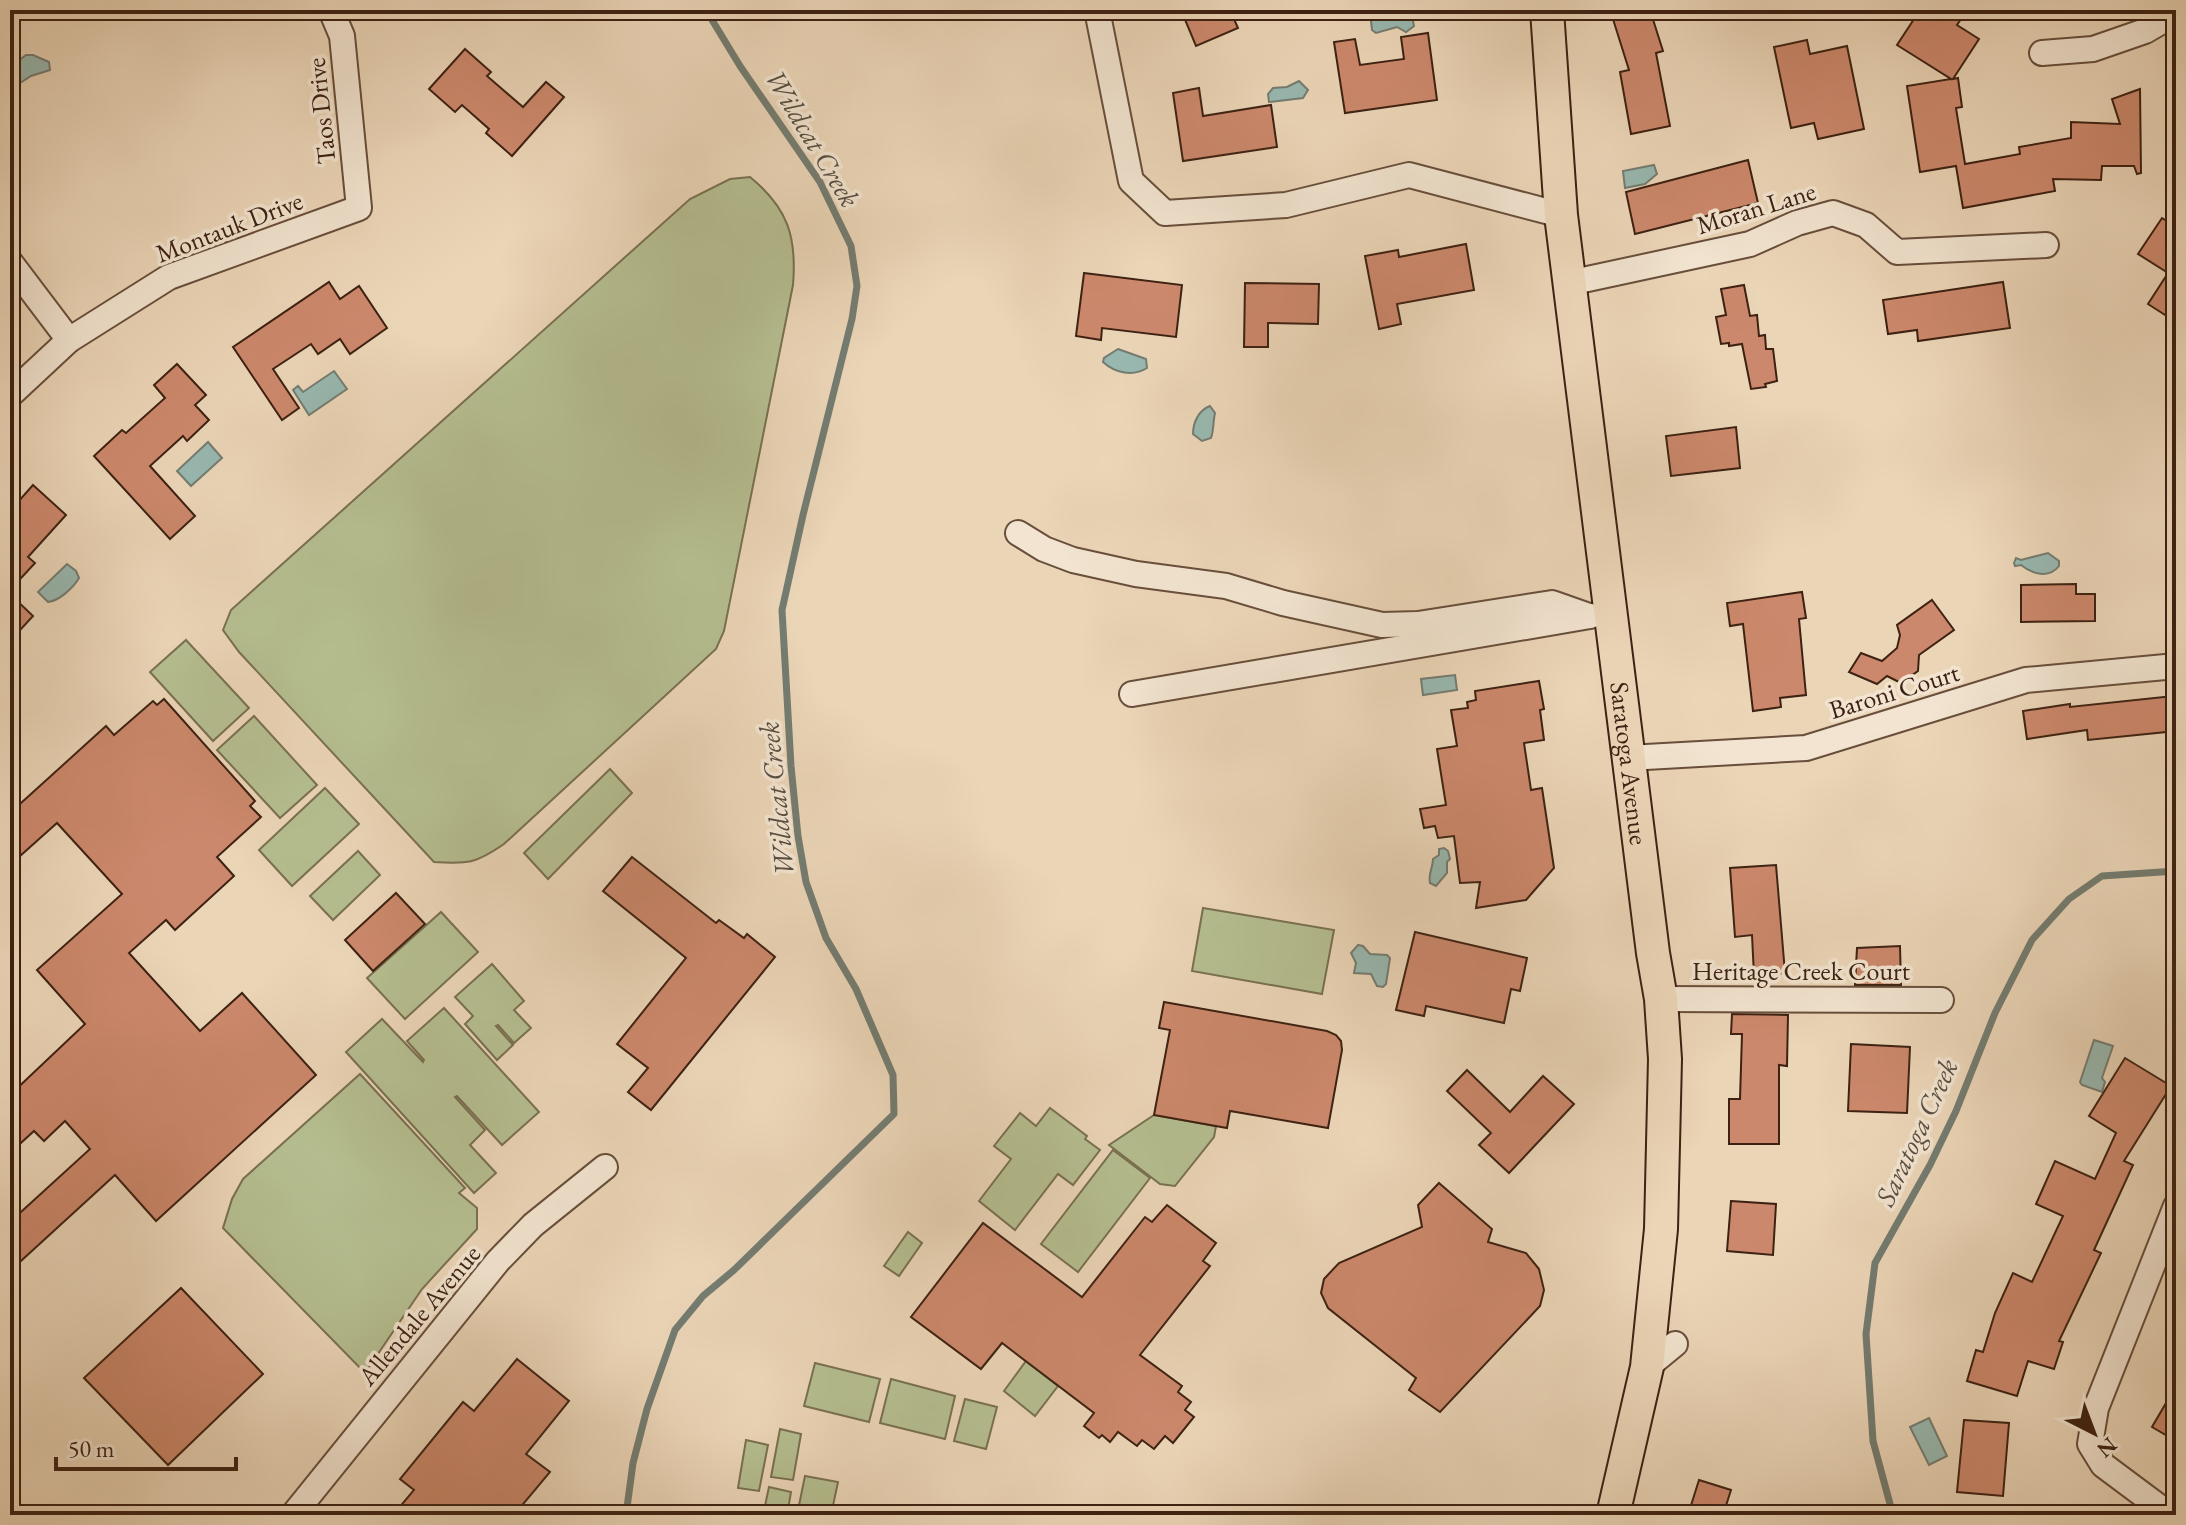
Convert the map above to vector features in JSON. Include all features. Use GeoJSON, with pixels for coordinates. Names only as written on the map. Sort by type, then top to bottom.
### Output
{"type":"FeatureCollection","features":[{"type":"Feature","properties":{"kind":"main road","name":"Saratoga Avenue"},"geometry":{"type":"LineString","coordinates":[[1547,10],[1561,215],[1599,614],[1628,758],[1661,999],[1665,1059],[1661,1229],[1647,1367],[1613,1515]]}},
{"type":"Feature","properties":{"kind":"street","name":"Taos Drive"},"geometry":{"type":"LineString","coordinates":[[331,10],[342,36],[359,208]]}},
{"type":"Feature","properties":{"kind":"street"},"geometry":{"type":"LineString","coordinates":[[1097,10],[1131,181],[1165,213],[1286,205],[1409,175],[1561,215]]}},
{"type":"Feature","properties":{"kind":"street"},"geometry":{"type":"LineString","coordinates":[[2042,53],[2093,49],[2145,31],[2176,13]]}},
{"type":"Feature","properties":{"kind":"street","name":"Montauk Drive"},"geometry":{"type":"LineString","coordinates":[[10,395],[69,340],[169,277],[359,208]]}},
{"type":"Feature","properties":{"kind":"street","name":"Moran Lane"},"geometry":{"type":"LineString","coordinates":[[1569,283],[1750,244],[1797,223],[1833,213],[1866,225],[1897,252],[2046,245]]}},
{"type":"Feature","properties":{"kind":"street"},"geometry":{"type":"LineString","coordinates":[[10,262],[69,340]]}},
{"type":"Feature","properties":{"kind":"street"},"geometry":{"type":"LineString","coordinates":[[1018,533],[1044,549],[1073,560],[1136,574],[1226,586],[1283,603],[1382,625],[1418,624],[1552,603],[1599,614]]}},
{"type":"Feature","properties":{"kind":"street"},"geometry":{"type":"LineString","coordinates":[[1132,694],[1599,614]]}},
{"type":"Feature","properties":{"kind":"street","name":"Baroni Court"},"geometry":{"type":"LineString","coordinates":[[1628,758],[1806,748],[2026,680],[2176,666]]}},
{"type":"Feature","properties":{"kind":"street","name":"Heritage Creek Court"},"geometry":{"type":"LineString","coordinates":[[1661,999],[1941,1000]]}},
{"type":"Feature","properties":{"kind":"street","name":"Allendale Avenue"},"geometry":{"type":"LineString","coordinates":[[293,1515],[498,1261],[533,1225],[605,1167]]}},
{"type":"Feature","properties":{"kind":"street"},"geometry":{"type":"LineString","coordinates":[[2170,1515],[2103,1465],[2090,1444],[2096,1408],[2176,1206]]}},
{"type":"Feature","properties":{"kind":"street"},"geometry":{"type":"LineString","coordinates":[[1647,1367],[1675,1344]]}},
{"type":"Feature","properties":{"kind":"green space"},"geometry":{"type":"Polygon","coordinates":[[[750,177],[773,200],[787,225],[793,252],[793,285],[724,631],[716,649],[504,844],[486,856],[471,861],[434,862],[239,652],[223,630],[231,610],[690,199],[730,179],[750,177]]]}},
{"type":"Feature","properties":{"kind":"green space"},"geometry":{"type":"Polygon","coordinates":[[[186,640],[249,708],[213,741],[150,672],[186,640]]]}},
{"type":"Feature","properties":{"kind":"green space"},"geometry":{"type":"Polygon","coordinates":[[[254,716],[317,785],[280,818],[217,750],[254,716]]]}},
{"type":"Feature","properties":{"kind":"green space"},"geometry":{"type":"Polygon","coordinates":[[[610,769],[632,793],[548,879],[524,853],[610,769]]]}},
{"type":"Feature","properties":{"kind":"green space"},"geometry":{"type":"Polygon","coordinates":[[[325,788],[359,824],[292,886],[259,850],[325,788]]]}},
{"type":"Feature","properties":{"kind":"green space"},"geometry":{"type":"Polygon","coordinates":[[[358,851],[380,875],[333,920],[310,896],[358,851]]]}},
{"type":"Feature","properties":{"kind":"green space"},"geometry":{"type":"Polygon","coordinates":[[[1203,908],[1334,930],[1322,994],[1192,971],[1203,908]]]}},
{"type":"Feature","properties":{"kind":"green space"},"geometry":{"type":"Polygon","coordinates":[[[441,912],[478,952],[405,1019],[367,978],[441,912]]]}},
{"type":"Feature","properties":{"kind":"green space"},"geometry":{"type":"Polygon","coordinates":[[[492,964],[524,1001],[514,1010],[531,1028],[514,1043],[496,1026],[513,1045],[497,1060],[465,1024],[473,1016],[455,997],[492,964]]]}},
{"type":"Feature","properties":{"kind":"green space"},"geometry":{"type":"Polygon","coordinates":[[[444,1008],[539,1112],[502,1145],[455,1097],[485,1130],[470,1145],[496,1173],[474,1193],[346,1052],[382,1019],[423,1062],[407,1041],[444,1008]]]}},
{"type":"Feature","properties":{"kind":"green space"},"geometry":{"type":"Polygon","coordinates":[[[360,1074],[465,1188],[459,1193],[477,1208],[477,1229],[422,1289],[365,1373],[223,1228],[232,1199],[243,1179],[360,1074]]]}},
{"type":"Feature","properties":{"kind":"green space"},"geometry":{"type":"Polygon","coordinates":[[[1050,1108],[1100,1150],[1073,1185],[1058,1174],[1015,1230],[979,1201],[1011,1159],[994,1146],[1020,1113],[1036,1126],[1050,1108]]]}},
{"type":"Feature","properties":{"kind":"green space"},"geometry":{"type":"Polygon","coordinates":[[[1154,1115],[1216,1126],[1214,1137],[1175,1186],[1160,1184],[1109,1145],[1154,1115]]]}},
{"type":"Feature","properties":{"kind":"green space"},"geometry":{"type":"Polygon","coordinates":[[[1113,1150],[1150,1178],[1078,1272],[1041,1244],[1113,1150]]]}},
{"type":"Feature","properties":{"kind":"green space"},"geometry":{"type":"Polygon","coordinates":[[[908,1232],[922,1243],[899,1276],[884,1266],[908,1232]]]}},
{"type":"Feature","properties":{"kind":"green space"},"geometry":{"type":"Polygon","coordinates":[[[1026,1361],[1058,1386],[1035,1416],[1004,1391],[1026,1361]]]}},
{"type":"Feature","properties":{"kind":"green space"},"geometry":{"type":"Polygon","coordinates":[[[815,1363],[880,1379],[869,1422],[804,1406],[815,1363]]]}},
{"type":"Feature","properties":{"kind":"green space"},"geometry":{"type":"Polygon","coordinates":[[[891,1379],[955,1396],[945,1439],[880,1423],[891,1379]]]}},
{"type":"Feature","properties":{"kind":"green space"},"geometry":{"type":"Polygon","coordinates":[[[965,1399],[997,1407],[986,1449],[954,1441],[965,1399]]]}},
{"type":"Feature","properties":{"kind":"green space"},"geometry":{"type":"Polygon","coordinates":[[[780,1429],[801,1434],[793,1480],[771,1477],[780,1429]]]}},
{"type":"Feature","properties":{"kind":"green space"},"geometry":{"type":"Polygon","coordinates":[[[746,1440],[768,1445],[759,1491],[738,1488],[746,1440]]]}},
{"type":"Feature","properties":{"kind":"green space"},"geometry":{"type":"Polygon","coordinates":[[[805,1476],[838,1482],[831,1515],[797,1515],[805,1476]]]}},
{"type":"Feature","properties":{"kind":"green space"},"geometry":{"type":"Polygon","coordinates":[[[769,1487],[791,1492],[787,1515],[763,1515],[769,1487]]]}},
{"type":"Feature","properties":{"kind":"water"},"geometry":{"type":"Polygon","coordinates":[[[1388,10],[1411,11],[1414,26],[1406,32],[1397,27],[1376,33],[1372,30],[1371,21],[1388,10]]]}},
{"type":"Feature","properties":{"kind":"water"},"geometry":{"type":"Polygon","coordinates":[[[26,55],[49,62],[50,70],[20,83],[11,81],[10,67],[26,55]]]}},
{"type":"Feature","properties":{"kind":"water"},"geometry":{"type":"Polygon","coordinates":[[[1299,81],[1308,90],[1303,98],[1269,102],[1268,94],[1273,88],[1287,87],[1299,81]]]}},
{"type":"Feature","properties":{"kind":"water"},"geometry":{"type":"Polygon","coordinates":[[[1654,165],[1657,174],[1645,184],[1625,188],[1623,171],[1654,165]]]}},
{"type":"Feature","properties":{"kind":"water"},"geometry":{"type":"Polygon","coordinates":[[[1118,349],[1146,359],[1147,368],[1124,372],[1103,362],[1118,349]]]}},
{"type":"Feature","properties":{"kind":"water"},"geometry":{"type":"Polygon","coordinates":[[[334,371],[347,389],[309,415],[293,390],[298,386],[303,392],[334,371]]]}},
{"type":"Feature","properties":{"kind":"water"},"geometry":{"type":"Polygon","coordinates":[[[1210,406],[1215,413],[1212,435],[1202,441],[1193,434],[1194,425],[1200,413],[1210,406]]]}},
{"type":"Feature","properties":{"kind":"water"},"geometry":{"type":"Polygon","coordinates":[[[208,442],[222,458],[191,486],[177,471],[208,442]]]}},
{"type":"Feature","properties":{"kind":"water"},"geometry":{"type":"Polygon","coordinates":[[[2048,553],[2059,561],[2059,566],[2050,573],[2040,574],[2021,565],[2015,566],[2016,558],[2021,560],[2048,553]]]}},
{"type":"Feature","properties":{"kind":"water"},"geometry":{"type":"Polygon","coordinates":[[[67,564],[79,578],[65,593],[48,602],[38,592],[67,564]]]}},
{"type":"Feature","properties":{"kind":"water"},"geometry":{"type":"Polygon","coordinates":[[[1455,675],[1457,690],[1423,695],[1421,679],[1455,675]]]}},
{"type":"Feature","properties":{"kind":"water"},"geometry":{"type":"Polygon","coordinates":[[[1444,848],[1450,859],[1447,873],[1436,886],[1430,883],[1433,859],[1439,855],[1439,849],[1444,848]]]}},
{"type":"Feature","properties":{"kind":"water"},"geometry":{"type":"Polygon","coordinates":[[[1358,945],[1370,954],[1390,958],[1383,987],[1377,986],[1371,974],[1354,973],[1356,963],[1351,953],[1358,945]]]}},
{"type":"Feature","properties":{"kind":"water"},"geometry":{"type":"Polygon","coordinates":[[[2094,1040],[2113,1046],[2102,1078],[2105,1082],[2102,1092],[2080,1082],[2094,1040]]]}},
{"type":"Feature","properties":{"kind":"water"},"geometry":{"type":"Polygon","coordinates":[[[1929,1418],[1947,1456],[1929,1465],[1910,1427],[1929,1418]]]}},
{"type":"Feature","properties":{"kind":"building"},"geometry":{"type":"Polygon","coordinates":[[[1181,10],[1230,10],[1238,28],[1196,46],[1181,10]]]}},
{"type":"Feature","properties":{"kind":"building"},"geometry":{"type":"Polygon","coordinates":[[[1630,10],[1650,10],[1663,51],[1656,53],[1670,126],[1631,134],[1620,72],[1629,70],[1612,16],[1630,10]]]}},
{"type":"Feature","properties":{"kind":"building"},"geometry":{"type":"Polygon","coordinates":[[[1920,10],[1967,10],[1957,25],[1979,39],[1953,79],[1958,78],[1962,107],[1956,108],[1965,164],[2020,154],[2019,147],[2071,138],[2071,122],[2120,124],[2112,99],[2140,89],[2141,173],[2137,174],[2134,166],[2102,166],[2101,180],[2053,179],[2055,191],[1963,208],[1956,166],[1920,172],[1907,86],[1951,79],[1897,45],[1920,10]]]}},
{"type":"Feature","properties":{"kind":"building"},"geometry":{"type":"Polygon","coordinates":[[[1428,33],[1437,100],[1345,113],[1334,42],[1355,39],[1360,65],[1404,59],[1401,37],[1428,33]]]}},
{"type":"Feature","properties":{"kind":"building"},"geometry":{"type":"Polygon","coordinates":[[[1807,40],[1810,54],[1847,46],[1864,129],[1818,139],[1814,123],[1791,128],[1774,47],[1807,40]]]}},
{"type":"Feature","properties":{"kind":"building"},"geometry":{"type":"Polygon","coordinates":[[[465,49],[491,72],[487,76],[523,107],[546,82],[564,97],[512,156],[486,133],[489,129],[462,105],[455,112],[429,89],[465,49]]]}},
{"type":"Feature","properties":{"kind":"building"},"geometry":{"type":"Polygon","coordinates":[[[1199,88],[1203,116],[1271,105],[1277,147],[1183,161],[1173,93],[1199,88]]]}},
{"type":"Feature","properties":{"kind":"building"},"geometry":{"type":"Polygon","coordinates":[[[1748,160],[1758,203],[1635,234],[1626,192],[1748,160]]]}},
{"type":"Feature","properties":{"kind":"building"},"geometry":{"type":"Polygon","coordinates":[[[2162,218],[2176,227],[2176,322],[2148,304],[2168,273],[2138,254],[2162,218]]]}},
{"type":"Feature","properties":{"kind":"building"},"geometry":{"type":"Polygon","coordinates":[[[1466,244],[1474,290],[1397,304],[1401,324],[1379,329],[1365,256],[1398,250],[1399,257],[1466,244]]]}},
{"type":"Feature","properties":{"kind":"building"},"geometry":{"type":"Polygon","coordinates":[[[1084,273],[1182,285],[1176,337],[1102,328],[1101,340],[1076,336],[1084,273]]]}},
{"type":"Feature","properties":{"kind":"building"},"geometry":{"type":"Polygon","coordinates":[[[329,282],[340,299],[359,286],[387,328],[350,354],[340,339],[318,354],[311,344],[273,369],[299,408],[282,420],[233,347],[329,282]]]}},
{"type":"Feature","properties":{"kind":"building"},"geometry":{"type":"Polygon","coordinates":[[[2003,282],[2010,328],[1918,341],[1917,330],[1888,334],[1883,300],[2003,282]]]}},
{"type":"Feature","properties":{"kind":"building"},"geometry":{"type":"Polygon","coordinates":[[[1245,283],[1319,284],[1318,324],[1268,323],[1268,347],[1244,347],[1245,283]]]}},
{"type":"Feature","properties":{"kind":"building"},"geometry":{"type":"Polygon","coordinates":[[[1744,285],[1750,316],[1757,315],[1759,336],[1765,335],[1766,349],[1773,349],[1777,381],[1765,384],[1766,387],[1751,389],[1742,344],[1721,344],[1716,317],[1726,315],[1721,289],[1744,285]]]}},
{"type":"Feature","properties":{"kind":"building"},"geometry":{"type":"Polygon","coordinates":[[[177,364],[206,395],[195,405],[209,420],[187,441],[183,436],[150,466],[195,516],[170,539],[94,456],[122,430],[126,433],[165,398],[154,385],[177,364]]]}},
{"type":"Feature","properties":{"kind":"building"},"geometry":{"type":"Polygon","coordinates":[[[1736,427],[1740,468],[1671,476],[1666,436],[1736,427]]]}},
{"type":"Feature","properties":{"kind":"building"},"geometry":{"type":"Polygon","coordinates":[[[33,485],[66,515],[28,557],[35,563],[10,590],[10,511],[33,485]]]}},
{"type":"Feature","properties":{"kind":"building"},"geometry":{"type":"Polygon","coordinates":[[[2076,584],[2076,594],[2095,594],[2095,621],[2021,622],[2021,585],[2076,584]]]}},
{"type":"Feature","properties":{"kind":"building"},"geometry":{"type":"Polygon","coordinates":[[[1802,592],[1806,618],[1799,619],[1806,695],[1780,698],[1781,707],[1753,711],[1743,624],[1730,626],[1727,603],[1802,592]]]}},
{"type":"Feature","properties":{"kind":"building"},"geometry":{"type":"Polygon","coordinates":[[[10,594],[33,616],[10,641],[10,594]]]}},
{"type":"Feature","properties":{"kind":"building"},"geometry":{"type":"Polygon","coordinates":[[[1932,600],[1954,630],[1919,655],[1918,671],[1901,683],[1887,676],[1877,684],[1849,672],[1861,653],[1882,661],[1897,648],[1900,635],[1897,625],[1932,600]]]}},
{"type":"Feature","properties":{"kind":"building"},"geometry":{"type":"Polygon","coordinates":[[[1539,681],[1544,709],[1540,710],[1544,740],[1524,743],[1531,790],[1542,788],[1554,868],[1526,900],[1476,908],[1480,882],[1460,883],[1454,836],[1438,838],[1435,826],[1424,828],[1420,809],[1446,805],[1437,749],[1457,746],[1451,710],[1468,708],[1467,702],[1476,700],[1475,691],[1539,681]]]}},
{"type":"Feature","properties":{"kind":"building"},"geometry":{"type":"Polygon","coordinates":[[[2176,697],[2176,731],[2088,740],[2087,730],[2027,739],[2023,711],[2176,697]]]}},
{"type":"Feature","properties":{"kind":"building"},"geometry":{"type":"Polygon","coordinates":[[[164,699],[255,801],[250,806],[261,817],[217,857],[234,876],[175,930],[166,920],[129,953],[200,1031],[242,993],[316,1075],[156,1221],[115,1175],[10,1271],[10,1222],[90,1149],[65,1121],[44,1141],[34,1131],[10,1153],[10,1095],[85,1024],[37,970],[122,894],[57,823],[10,865],[10,813],[106,726],[114,735],[153,701],[157,705],[164,699]]]}},
{"type":"Feature","properties":{"kind":"building"},"geometry":{"type":"Polygon","coordinates":[[[632,857],[716,923],[719,920],[744,938],[747,934],[775,957],[651,1110],[628,1092],[648,1068],[617,1044],[686,958],[603,891],[632,857]]]}},
{"type":"Feature","properties":{"kind":"building"},"geometry":{"type":"Polygon","coordinates":[[[1776,865],[1785,973],[1754,976],[1752,935],[1735,937],[1730,868],[1776,865]]]}},
{"type":"Feature","properties":{"kind":"building"},"geometry":{"type":"Polygon","coordinates":[[[396,893],[425,924],[373,971],[345,940],[396,893]]]}},
{"type":"Feature","properties":{"kind":"building"},"geometry":{"type":"Polygon","coordinates":[[[1415,932],[1527,958],[1520,991],[1511,989],[1504,1023],[1426,1006],[1424,1016],[1396,1010],[1415,932]]]}},
{"type":"Feature","properties":{"kind":"building"},"geometry":{"type":"Polygon","coordinates":[[[1900,946],[1901,985],[1855,985],[1857,948],[1900,946]]]}},
{"type":"Feature","properties":{"kind":"building"},"geometry":{"type":"Polygon","coordinates":[[[1164,1002],[1336,1035],[1341,1041],[1342,1050],[1328,1128],[1230,1111],[1227,1128],[1154,1115],[1170,1030],[1159,1028],[1164,1002]]]}},
{"type":"Feature","properties":{"kind":"building"},"geometry":{"type":"Polygon","coordinates":[[[1732,1014],[1788,1015],[1787,1066],[1779,1065],[1779,1144],[1729,1144],[1729,1099],[1740,1099],[1742,1034],[1731,1034],[1732,1014]]]}},
{"type":"Feature","properties":{"kind":"building"},"geometry":{"type":"Polygon","coordinates":[[[1851,1044],[1910,1047],[1907,1113],[1848,1111],[1851,1044]]]}},
{"type":"Feature","properties":{"kind":"building"},"geometry":{"type":"Polygon","coordinates":[[[2125,1058],[2171,1086],[2124,1161],[2133,1165],[2094,1250],[2101,1253],[2059,1341],[2063,1342],[2054,1369],[2028,1361],[2017,1396],[1967,1381],[1976,1350],[1983,1352],[1995,1313],[2013,1273],[2032,1282],[2063,1216],[2036,1204],[2055,1161],[2095,1179],[2116,1133],[2089,1116],[2125,1058]]]}},
{"type":"Feature","properties":{"kind":"building"},"geometry":{"type":"Polygon","coordinates":[[[1467,1070],[1510,1112],[1543,1076],[1574,1104],[1509,1173],[1479,1145],[1491,1133],[1447,1091],[1467,1070]]]}},
{"type":"Feature","properties":{"kind":"building"},"geometry":{"type":"Polygon","coordinates":[[[1439,1183],[1492,1229],[1488,1242],[1526,1253],[1539,1269],[1544,1290],[1540,1306],[1440,1412],[1409,1390],[1416,1378],[1328,1308],[1321,1293],[1324,1279],[1339,1263],[1422,1227],[1418,1205],[1439,1183]]]}},
{"type":"Feature","properties":{"kind":"building"},"geometry":{"type":"Polygon","coordinates":[[[1731,1201],[1776,1204],[1773,1255],[1727,1251],[1731,1201]]]}},
{"type":"Feature","properties":{"kind":"building"},"geometry":{"type":"Polygon","coordinates":[[[1167,1205],[1216,1243],[1203,1261],[1210,1266],[1140,1355],[1182,1386],[1178,1392],[1191,1402],[1185,1410],[1194,1417],[1173,1443],[1165,1436],[1154,1449],[1142,1440],[1137,1446],[1118,1432],[1110,1442],[1102,1435],[1099,1438],[1084,1426],[1094,1413],[1002,1343],[981,1369],[911,1317],[983,1223],[1082,1297],[1145,1217],[1152,1222],[1167,1205]]]}},
{"type":"Feature","properties":{"kind":"building"},"geometry":{"type":"Polygon","coordinates":[[[181,1288],[263,1374],[168,1465],[84,1378],[181,1288]]]}},
{"type":"Feature","properties":{"kind":"building"},"geometry":{"type":"Polygon","coordinates":[[[517,1359],[569,1401],[526,1454],[550,1472],[514,1515],[393,1515],[414,1490],[400,1479],[463,1402],[474,1411],[517,1359]]]}},
{"type":"Feature","properties":{"kind":"building"},"geometry":{"type":"Polygon","coordinates":[[[2176,1386],[2176,1441],[2152,1427],[2176,1386]]]}},
{"type":"Feature","properties":{"kind":"building"},"geometry":{"type":"Polygon","coordinates":[[[1964,1420],[2009,1423],[2003,1496],[1957,1492],[1964,1420]]]}},
{"type":"Feature","properties":{"kind":"building"},"geometry":{"type":"Polygon","coordinates":[[[1699,1480],[1731,1490],[1723,1515],[1688,1515],[1699,1480]]]}},
{"type":"Feature","properties":{"kind":"waterway","name":"Wildcat Creek"},"geometry":{"type":"LineString","coordinates":[[626,1515],[633,1463],[647,1409],[675,1330],[703,1296],[734,1270],[894,1114],[893,1075],[856,989],[826,938],[806,882],[791,766],[782,610],[852,319],[857,286],[851,246],[820,182],[740,66],[706,10]]}},
{"type":"Feature","properties":{"kind":"waterway","name":"Saratoga Creek"},"geometry":{"type":"LineString","coordinates":[[1893,1515],[1873,1441],[1866,1334],[1875,1263],[1930,1165],[1956,1111],[1995,1013],[2032,940],[2069,899],[2102,876],[2176,871]]}}]}
